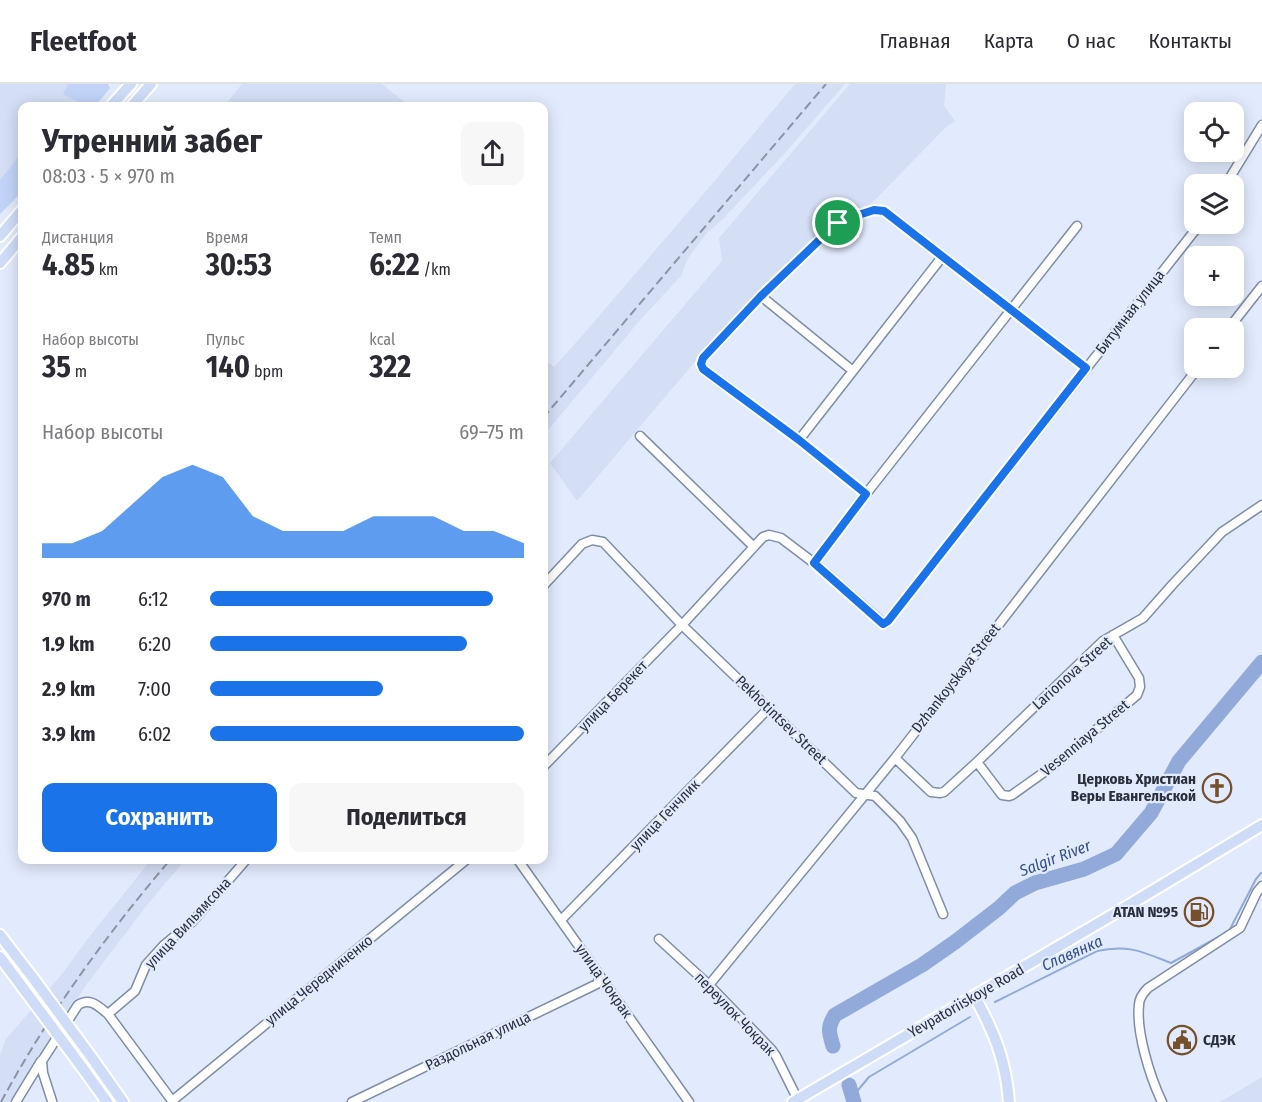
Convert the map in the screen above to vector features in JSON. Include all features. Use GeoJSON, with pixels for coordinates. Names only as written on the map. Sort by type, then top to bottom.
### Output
{"type":"FeatureCollection","features":[{"type":"Feature","properties":{"kind":"main road"},"geometry":{"type":"LineString","coordinates":[[114,102],[130,84]]}},
{"type":"Feature","properties":{"kind":"main road"},"geometry":{"type":"LineString","coordinates":[[135,102],[151,84]]}},
{"type":"Feature","properties":{"kind":"main road"},"geometry":{"type":"LineString","coordinates":[[0,236],[18,215]]}},
{"type":"Feature","properties":{"kind":"main road"},"geometry":{"type":"LineString","coordinates":[[1,262],[18,242]]}},
{"type":"Feature","properties":{"kind":"main road","name":"Yevpatoriiskoye Road"},"geometry":{"type":"LineString","coordinates":[[796,1101],[1261,826]]}},
{"type":"Feature","properties":{"kind":"main road"},"geometry":{"type":"LineString","coordinates":[[2,937],[124,1102]]}},
{"type":"Feature","properties":{"kind":"main road"},"geometry":{"type":"LineString","coordinates":[[0,957],[106,1102]]}},
{"type":"Feature","properties":{"kind":"main road"},"geometry":{"type":"LineString","coordinates":[[975,996],[1001,1057],[1007,1080],[1009,1102]]}},
{"type":"Feature","properties":{"kind":"street"},"geometry":{"type":"LineString","coordinates":[[1232,174],[1262,125]]}},
{"type":"Feature","properties":{"kind":"street"},"geometry":{"type":"LineString","coordinates":[[866,494],[702,367],[703,358],[761,296],[843,220],[874,210],[884,211],[1086,368]]}},
{"type":"Feature","properties":{"kind":"street"},"geometry":{"type":"LineString","coordinates":[[814,563],[1077,226]]}},
{"type":"Feature","properties":{"kind":"street","name":"Битумная улица"},"geometry":{"type":"LineString","coordinates":[[769,535],[781,537],[883,624],[886,623],[1192,234]]}},
{"type":"Feature","properties":{"kind":"street"},"geometry":{"type":"LineString","coordinates":[[799,440],[942,257]]}},
{"type":"Feature","properties":{"kind":"street"},"geometry":{"type":"LineString","coordinates":[[1237,318],[1262,286]]}},
{"type":"Feature","properties":{"kind":"street"},"geometry":{"type":"LineString","coordinates":[[761,296],[853,371]]}},
{"type":"Feature","properties":{"kind":"street","name":"Dzhankoyskaya Street"},"geometry":{"type":"LineString","coordinates":[[709,985],[895,758],[1190,378]]}},
{"type":"Feature","properties":{"kind":"street"},"geometry":{"type":"LineString","coordinates":[[640,436],[754,547]]}},
{"type":"Feature","properties":{"kind":"street","name":"Larionova Street"},"geometry":{"type":"LineString","coordinates":[[895,758],[931,792],[944,792],[1102,641],[1143,618],[1222,532],[1262,505]]}},
{"type":"Feature","properties":{"kind":"street","name":"улица Берекет"},"geometry":{"type":"LineString","coordinates":[[548,762],[682,625],[763,537],[769,535]]}},
{"type":"Feature","properties":{"kind":"street","name":"Pekhotintsev Street"},"geometry":{"type":"LineString","coordinates":[[548,581],[582,544],[592,540],[603,542],[682,625],[856,793],[875,796],[900,820],[912,838],[943,914]]}},
{"type":"Feature","properties":{"kind":"street","name":"Vesenniaya Street"},"geometry":{"type":"LineString","coordinates":[[977,762],[1002,795],[1012,795],[1058,763],[1137,695],[1140,687],[1139,678],[1113,635]]}},
{"type":"Feature","properties":{"kind":"street","name":"улица Генчлик"},"geometry":{"type":"LineString","coordinates":[[561,921],[768,709]]}},
{"type":"Feature","properties":{"kind":"street","name":"улица Вильямсона"},"geometry":{"type":"LineString","coordinates":[[108,1014],[135,991],[146,965],[164,945],[193,921],[243,864]]}},
{"type":"Feature","properties":{"kind":"street","name":"улица Чередниченко"},"geometry":{"type":"LineString","coordinates":[[173,1102],[461,864]]}},
{"type":"Feature","properties":{"kind":"street","name":"улица Чокрак"},"geometry":{"type":"LineString","coordinates":[[522,864],[689,1102]]}},
{"type":"Feature","properties":{"kind":"street"},"geometry":{"type":"LineString","coordinates":[[1162,1102],[1140,1034],[1139,1003],[1141,997],[1148,988],[1240,928],[1262,886]]}},
{"type":"Feature","properties":{"kind":"street","name":"переулок Чокрак"},"geometry":{"type":"LineString","coordinates":[[659,939],[709,985],[771,1049],[796,1101]]}},
{"type":"Feature","properties":{"kind":"street","name":"Раздольная улица"},"geometry":{"type":"LineString","coordinates":[[352,1102],[597,984],[600,976]]}},
{"type":"Feature","properties":{"kind":"street"},"geometry":{"type":"LineString","coordinates":[[16,1102],[78,1005],[91,1002],[108,1014],[173,1102]]}},
{"type":"Feature","properties":{"kind":"street"},"geometry":{"type":"LineString","coordinates":[[45,1055],[41,1067],[53,1102]]}},
{"type":"Feature","properties":{"kind":"shaded area"},"geometry":{"type":"Polygon","coordinates":[[[0,84],[102,84],[89,102],[18,102],[18,186],[0,207],[0,84]]]}},
{"type":"Feature","properties":{"kind":"shaded area"},"geometry":{"type":"Polygon","coordinates":[[[68,84],[108,84],[110,88],[98,102],[78,102],[63,94],[68,84]]]}},
{"type":"Feature","properties":{"kind":"shaded area"},"geometry":{"type":"Polygon","coordinates":[[[242,84],[382,84],[404,102],[227,102],[242,84]]]}},
{"type":"Feature","properties":{"kind":"shaded area"},"geometry":{"type":"Polygon","coordinates":[[[795,84],[845,84],[784,154],[707,233],[688,258],[681,276],[641,319],[548,430],[548,364],[554,367],[795,84]]]}},
{"type":"Feature","properties":{"kind":"shaded area"},"geometry":{"type":"Polygon","coordinates":[[[850,84],[946,84],[944,106],[955,121],[946,127],[869,206],[831,220],[726,325],[577,501],[550,463],[722,261],[719,238],[850,84]]]}},
{"type":"Feature","properties":{"kind":"shaded area"},"geometry":{"type":"Polygon","coordinates":[[[18,158],[18,196],[0,214],[0,180],[18,158]]]}},
{"type":"Feature","properties":{"kind":"shaded area"},"geometry":{"type":"Polygon","coordinates":[[[148,864],[182,864],[147,905],[87,984],[37,1059],[14,1102],[0,1102],[0,1055],[6,1039],[62,974],[148,864]]]}},
{"type":"Feature","properties":{"kind":"shaded area"},"geometry":{"type":"Polygon","coordinates":[[[1262,1077],[1262,1102],[1220,1102],[1262,1077]]]}},
{"type":"Feature","properties":{"kind":"waterway","name":"Salgir River"},"geometry":{"type":"LineString","coordinates":[[833,1046],[830,1030],[835,1015],[922,965],[999,908],[1015,893],[1035,883],[1084,869],[1116,854],[1151,813],[1179,761],[1262,662]]}},
{"type":"Feature","properties":{"kind":"waterway","name":"Славянка"},"geometry":{"type":"LineString","coordinates":[[1229,931],[1261,873]]}},
{"type":"Feature","properties":{"kind":"waterway","name":"Славянка"},"geometry":{"type":"LineString","coordinates":[[995,1002],[1097,951],[1127,949],[1171,963],[1224,934]]}},
{"type":"Feature","properties":{"kind":"waterway","name":"Славянка"},"geometry":{"type":"LineString","coordinates":[[853,1096],[869,1077],[970,1017]]}},
{"type":"Feature","properties":{"kind":"waterway","name":"Славянка"},"geometry":{"type":"LineString","coordinates":[[849,1085],[854,1102]]}},
{"type":"Feature","properties":{"kind":"railway"},"geometry":{"type":"LineString","coordinates":[[548,412],[826,84]]}},
{"type":"Feature","properties":{"kind":"railway"},"geometry":{"type":"LineString","coordinates":[[1,1102],[38,1038],[79,976],[167,864]]}},
{"type":"Feature","properties":{"kind":"place","name":"Церковь Христиан Веры Евангельской"},"geometry":{"type":"Point","coordinates":[1217,788]}},
{"type":"Feature","properties":{"kind":"place","name":"ATAN №95"},"geometry":{"type":"Point","coordinates":[1199,912]}},
{"type":"Feature","properties":{"kind":"place","name":"СДЭК"},"geometry":{"type":"Point","coordinates":[1182,1040]}},
{"type":"Feature","properties":{"kind":"route"},"geometry":{"type":"LineString","coordinates":[[874,210],[884,211],[1086,368],[888,621],[883,624],[814,563],[866,494],[799,440],[703,369],[701,364],[703,358],[761,296],[838,223],[874,210]]}}]}
